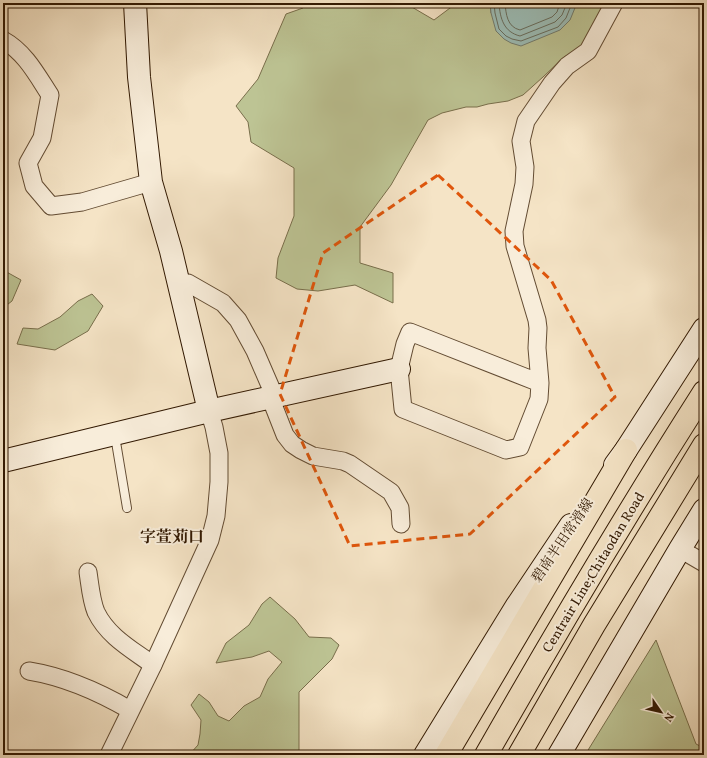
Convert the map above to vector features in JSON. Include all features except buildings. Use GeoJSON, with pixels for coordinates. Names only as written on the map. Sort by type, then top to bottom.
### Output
{"type":"FeatureCollection","features":[{"type":"Feature","properties":{"kind":"highway","name":"Centrair Line;Chitaodan Road"},"geometry":{"type":"LineString","coordinates":[[486,755],[538,664],[704,392]]}},
{"type":"Feature","properties":{"kind":"highway","name":"Centrair Line;Chitaodan Road"},"geometry":{"type":"LineString","coordinates":[[519,755],[594,625],[704,445]]}},
{"type":"Feature","properties":{"kind":"highway"},"geometry":{"type":"LineString","coordinates":[[446,755],[626,450]]}},
{"type":"Feature","properties":{"kind":"street"},"geometry":{"type":"LineString","coordinates":[[109,755],[153,665],[210,540],[216,516],[219,482],[219,453],[214,427],[208,411],[171,251],[151,182],[139,77],[135,3]]}},
{"type":"Feature","properties":{"kind":"street"},"geometry":{"type":"LineString","coordinates":[[540,383],[410,332],[405,344],[399,369],[403,409],[506,450],[520,447],[539,399],[540,383],[537,348],[538,320],[515,246],[514,231],[524,184],[525,167],[521,140],[526,121],[552,83],[567,66],[588,51],[614,3]]}},
{"type":"Feature","properties":{"kind":"street"},"geometry":{"type":"LineString","coordinates":[[3,40],[29,63],[50,95],[42,138],[28,163],[34,186],[51,206],[82,202],[151,182]]}},
{"type":"Feature","properties":{"kind":"street"},"geometry":{"type":"LineString","coordinates":[[178,283],[188,283],[223,304],[238,320],[255,351],[271,388],[274,407],[285,434],[292,444],[313,456],[343,461],[350,464],[391,492],[400,508],[401,524]]}},
{"type":"Feature","properties":{"kind":"street","name":"碧南半田常滑線"},"geometry":{"type":"LineString","coordinates":[[425,755],[521,601],[578,515],[626,450],[704,329]]}},
{"type":"Feature","properties":{"kind":"street"},"geometry":{"type":"LineString","coordinates":[[3,461],[208,411],[399,369]]}},
{"type":"Feature","properties":{"kind":"street"},"geometry":{"type":"LineString","coordinates":[[559,755],[704,510]]}},
{"type":"Feature","properties":{"kind":"street"},"geometry":{"type":"LineString","coordinates":[[680,549],[704,564]]}},
{"type":"Feature","properties":{"kind":"street"},"geometry":{"type":"LineString","coordinates":[[88,572],[96,612],[115,638],[153,665]]}},
{"type":"Feature","properties":{"kind":"street"},"geometry":{"type":"LineString","coordinates":[[29,671],[62,678],[110,698],[130,710]]}},
{"type":"Feature","properties":{"kind":"lane"},"geometry":{"type":"LineString","coordinates":[[115,434],[127,508]]}},
{"type":"Feature","properties":{"kind":"highlighted area"},"geometry":{"type":"Polygon","coordinates":[[[438,175],[551,280],[615,397],[470,534],[350,546],[280,394],[323,253],[438,175]]]}},
{"type":"Feature","properties":{"kind":"green space"},"geometry":{"type":"Polygon","coordinates":[[[305,3],[405,3],[434,20],[455,3],[490,3],[491,13],[573,11],[577,3],[605,3],[584,46],[564,57],[523,95],[508,101],[477,107],[466,107],[442,113],[428,120],[391,185],[360,227],[360,263],[393,273],[393,303],[355,285],[318,291],[297,289],[276,278],[278,258],[294,216],[294,168],[251,142],[248,122],[236,106],[258,79],[286,14],[303,8],[305,3]]]}},
{"type":"Feature","properties":{"kind":"green space"},"geometry":{"type":"Polygon","coordinates":[[[3,270],[21,280],[12,301],[3,308],[3,270]]]}},
{"type":"Feature","properties":{"kind":"green space"},"geometry":{"type":"Polygon","coordinates":[[[92,294],[103,306],[88,331],[55,350],[17,344],[23,328],[38,329],[60,317],[78,301],[92,294]]]}},
{"type":"Feature","properties":{"kind":"green space"},"geometry":{"type":"Polygon","coordinates":[[[270,597],[295,619],[309,637],[331,638],[339,645],[332,659],[299,692],[299,755],[189,755],[198,745],[200,734],[201,720],[191,705],[199,694],[209,702],[218,716],[229,721],[244,706],[260,697],[268,679],[282,662],[269,651],[252,657],[216,663],[226,643],[249,625],[262,604],[270,597]]]}},
{"type":"Feature","properties":{"kind":"green space"},"geometry":{"type":"Polygon","coordinates":[[[656,640],[696,744],[704,748],[704,755],[585,755],[656,640]]]}},
{"type":"Feature","properties":{"kind":"water"},"geometry":{"type":"Polygon","coordinates":[[[490,3],[577,3],[570,20],[560,30],[521,46],[504,39],[496,31],[490,3]]]}},
{"type":"Feature","properties":{"kind":"district","name":"字萱苅口"},"geometry":{"type":"Point","coordinates":[172,536]}}]}
